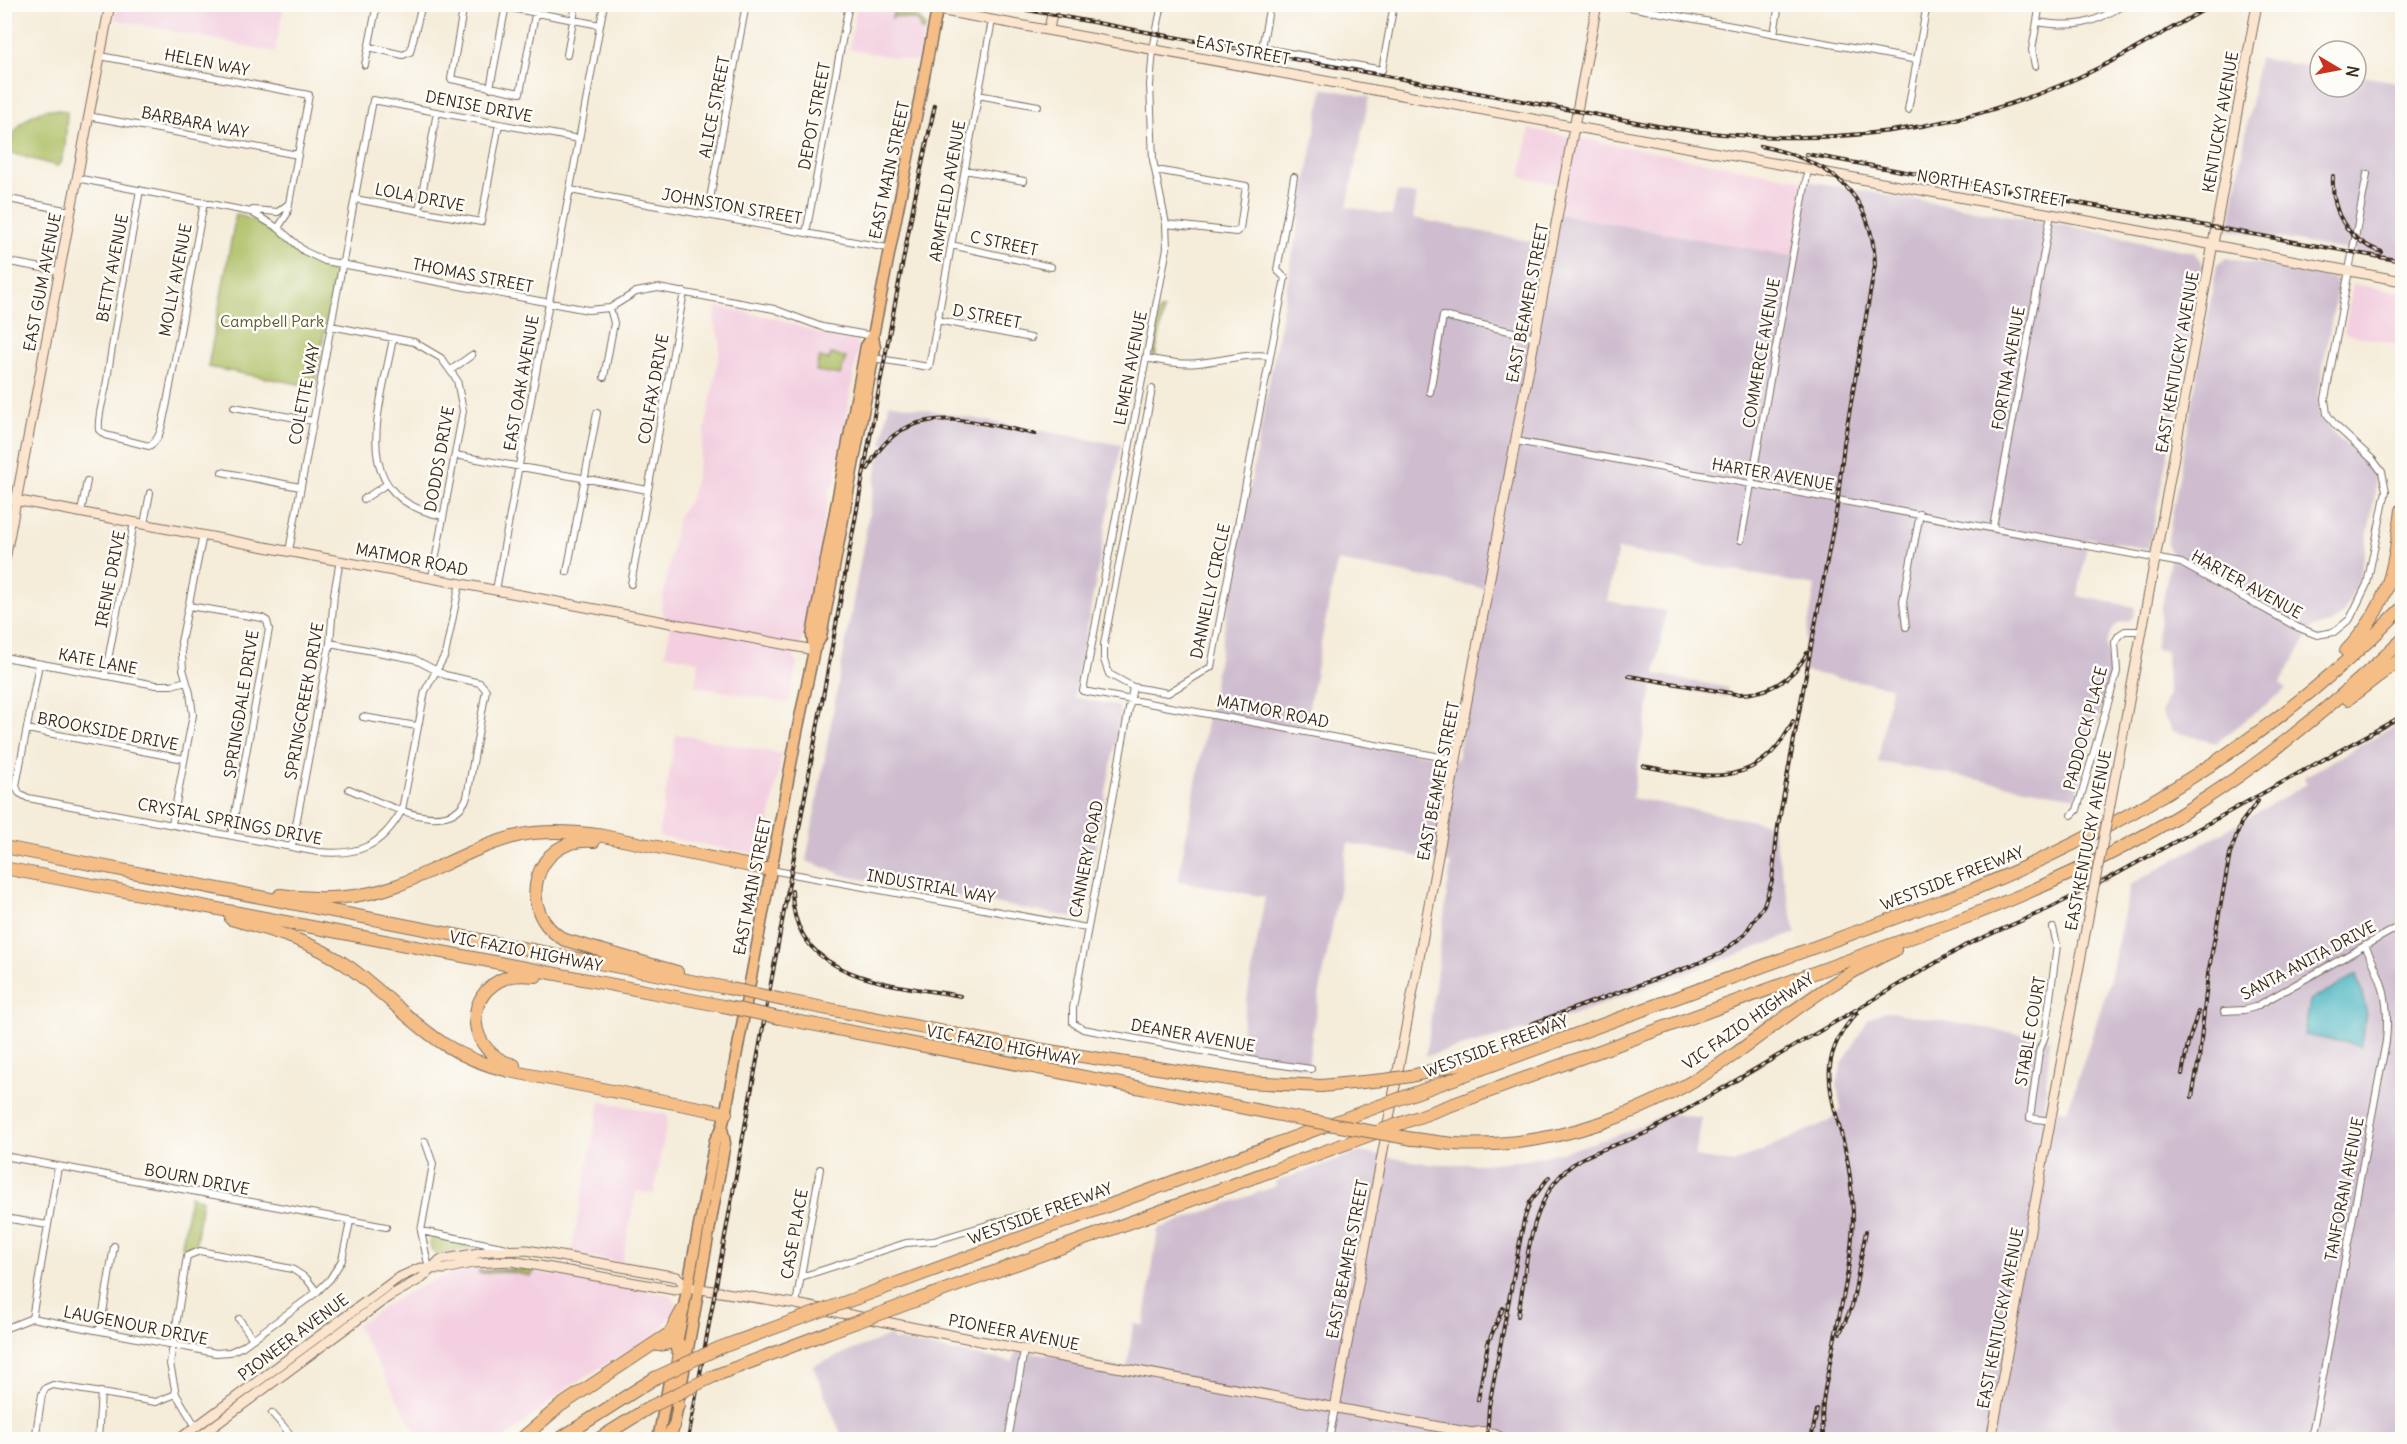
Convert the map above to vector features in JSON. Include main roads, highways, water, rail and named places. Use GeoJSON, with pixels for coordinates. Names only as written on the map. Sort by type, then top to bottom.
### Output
{"type":"FeatureCollection","features":[{"type":"Feature","properties":{"kind":"highway"},"geometry":{"type":"LineString","coordinates":[[2277,719],[2302,691],[2344,654],[2375,616],[2390,579],[2403,510]]}},
{"type":"Feature","properties":{"kind":"highway","name":"WESTSIDE FREEWAY"},"geometry":{"type":"LineString","coordinates":[[558,1440],[655,1378],[719,1348],[1974,889],[2038,862],[2096,834],[2225,757],[2277,719],[2346,662],[2403,608]]}},
{"type":"Feature","properties":{"kind":"highway"},"geometry":{"type":"LineString","coordinates":[[597,1440],[650,1407],[714,1376],[829,1332],[2016,898],[2079,870],[2135,841],[2200,802],[2319,714],[2403,640]]}},
{"type":"Feature","properties":{"kind":"highway"},"geometry":{"type":"LineString","coordinates":[[2200,802],[2209,800],[2266,761],[2403,658]]}},
{"type":"Feature","properties":{"kind":"highway"},"geometry":{"type":"LineString","coordinates":[[227,890],[309,898],[376,892],[499,841],[543,832],[598,835],[770,870]]}},
{"type":"Feature","properties":{"kind":"highway"},"geometry":{"type":"LineString","coordinates":[[727,988],[577,944],[557,935],[543,921],[537,907],[535,884],[539,870],[552,853],[573,842],[585,840],[757,873],[770,870]]}},
{"type":"Feature","properties":{"kind":"highway","name":"VIC FAZIO HIGHWAY"},"geometry":{"type":"LineString","coordinates":[[4,847],[1022,1047],[1247,1082],[1321,1086],[1384,1080],[1411,1076],[1570,1037]]}},
{"type":"Feature","properties":{"kind":"highway","name":"VIC FAZIO HIGHWAY"},"geometry":{"type":"LineString","coordinates":[[4,868],[588,979],[1302,1119],[1454,1144],[1512,1142],[1566,1134],[1659,1100],[1734,1054],[1804,1002],[1850,972],[1929,936],[1948,924]]}},
{"type":"Feature","properties":{"kind":"highway"},"geometry":{"type":"LineString","coordinates":[[173,900],[286,935],[319,950],[348,967],[437,1041],[478,1062],[509,1071],[727,1109]]}},
{"type":"Feature","properties":{"kind":"highway"},"geometry":{"type":"LineString","coordinates":[[588,979],[521,975],[511,976],[497,982],[487,990],[476,1012],[476,1027],[480,1040],[488,1052],[511,1064],[727,1109]]}},
{"type":"Feature","properties":{"kind":"highway"},"geometry":{"type":"LineString","coordinates":[[520,1440],[569,1400],[651,1347],[672,1330],[684,1309]]}},
{"type":"Feature","properties":{"kind":"highway"},"geometry":{"type":"LineString","coordinates":[[651,1347],[677,1342],[682,1348],[673,1395],[678,1407]]}},
{"type":"Feature","properties":{"kind":"highway"},"geometry":{"type":"LineString","coordinates":[[667,1440],[674,1426]]}},
{"type":"Feature","properties":{"kind":"main road","name":"EAST MAIN STREET"},"geometry":{"type":"LineString","coordinates":[[658,1440],[715,1140],[722,1128],[727,1109],[770,870],[814,650],[821,637],[875,348],[873,336],[888,248],[938,6]]}},
{"type":"Feature","properties":{"kind":"main road","name":"EAST MAIN STREET"},"geometry":{"type":"LineString","coordinates":[[814,650],[812,635],[861,369],[866,346],[873,336]]}},
{"type":"Feature","properties":{"kind":"main road","name":"EAST MAIN STREET"},"geometry":{"type":"LineString","coordinates":[[674,1426],[725,1143],[722,1128]]}},
{"type":"Feature","properties":{"kind":"main road"},"geometry":{"type":"LineString","coordinates":[[711,1164],[716,1171],[714,1185],[716,1198]]}},
{"type":"Feature","properties":{"kind":"water"},"geometry":{"type":"Polygon","coordinates":[[[2357,974],[2366,1010],[2362,1046],[2304,1035],[2310,1001],[2357,974]]]}},
{"type":"Feature","properties":{"kind":"railway"},"geometry":{"type":"LineString","coordinates":[[994,4],[1658,126],[1709,133],[1811,137],[1913,128],[2012,103],[2061,85],[2100,67],[2214,4]]}},
{"type":"Feature","properties":{"kind":"railway"},"geometry":{"type":"LineString","coordinates":[[688,1440],[873,421],[915,197],[935,105]]}},
{"type":"Feature","properties":{"kind":"railway"},"geometry":{"type":"LineString","coordinates":[[1531,1024],[1720,954],[1744,935],[1764,905],[1772,881],[1778,826],[1837,507],[1844,443],[1875,265],[1872,239],[1866,217],[1855,198],[1842,183],[1825,170],[1806,160],[1760,146]]}},
{"type":"Feature","properties":{"kind":"railway"},"geometry":{"type":"LineString","coordinates":[[1806,154],[2402,261]]}},
{"type":"Feature","properties":{"kind":"railway"},"geometry":{"type":"LineString","coordinates":[[2333,176],[2335,202],[2344,223],[2359,240],[2382,252]]}},
{"type":"Feature","properties":{"kind":"railway"},"geometry":{"type":"LineString","coordinates":[[868,469],[882,446],[900,431],[920,423],[941,420],[964,421],[1035,434]]}},
{"type":"Feature","properties":{"kind":"railway"},"geometry":{"type":"LineString","coordinates":[[1629,676],[1747,694],[1768,689],[1787,678],[1807,653]]}},
{"type":"Feature","properties":{"kind":"railway"},"geometry":{"type":"LineString","coordinates":[[1518,1316],[1528,1250],[1540,1208],[1550,1189],[1563,1172],[1581,1159],[1650,1131],[1966,945],[2048,909],[2113,876],[2402,716]]}},
{"type":"Feature","properties":{"kind":"railway"},"geometry":{"type":"LineString","coordinates":[[1643,766],[1688,774],[1709,775],[1729,774],[1747,769],[1764,759],[1780,744],[1793,721]]}},
{"type":"Feature","properties":{"kind":"railway"},"geometry":{"type":"LineString","coordinates":[[2192,1097],[2199,1059],[2208,974],[2230,854],[2241,823],[2258,801]]}},
{"type":"Feature","properties":{"kind":"railway"},"geometry":{"type":"LineString","coordinates":[[792,891],[797,921],[809,944],[828,961],[852,973],[878,981],[960,996]]}},
{"type":"Feature","properties":{"kind":"railway"},"geometry":{"type":"LineString","coordinates":[[2182,1074],[2188,1043],[2198,1012]]}},
{"type":"Feature","properties":{"kind":"railway"},"geometry":{"type":"LineString","coordinates":[[1824,1440],[1823,1401],[1848,1269],[1853,1213],[1848,1165],[1831,1095],[1830,1062],[1843,1030],[1857,1013]]}},
{"type":"Feature","properties":{"kind":"railway"},"geometry":{"type":"LineString","coordinates":[[1487,1440],[1489,1406],[1524,1220],[1530,1202],[1549,1177]]}},
{"type":"Feature","properties":{"kind":"railway"},"geometry":{"type":"LineString","coordinates":[[1840,1333],[1852,1306],[1866,1231]]}},
{"type":"Feature","properties":{"kind":"railway"},"geometry":{"type":"LineString","coordinates":[[1478,1400],[1488,1343],[1503,1308]]}},
{"type":"Feature","properties":{"kind":"railway"},"geometry":{"type":"LineString","coordinates":[[1811,1440],[1817,1410]]}},
{"type":"Feature","properties":{"kind":"park label","name":"Campbell Park"},"geometry":{"type":"Point","coordinates":[272,321]}}]}
